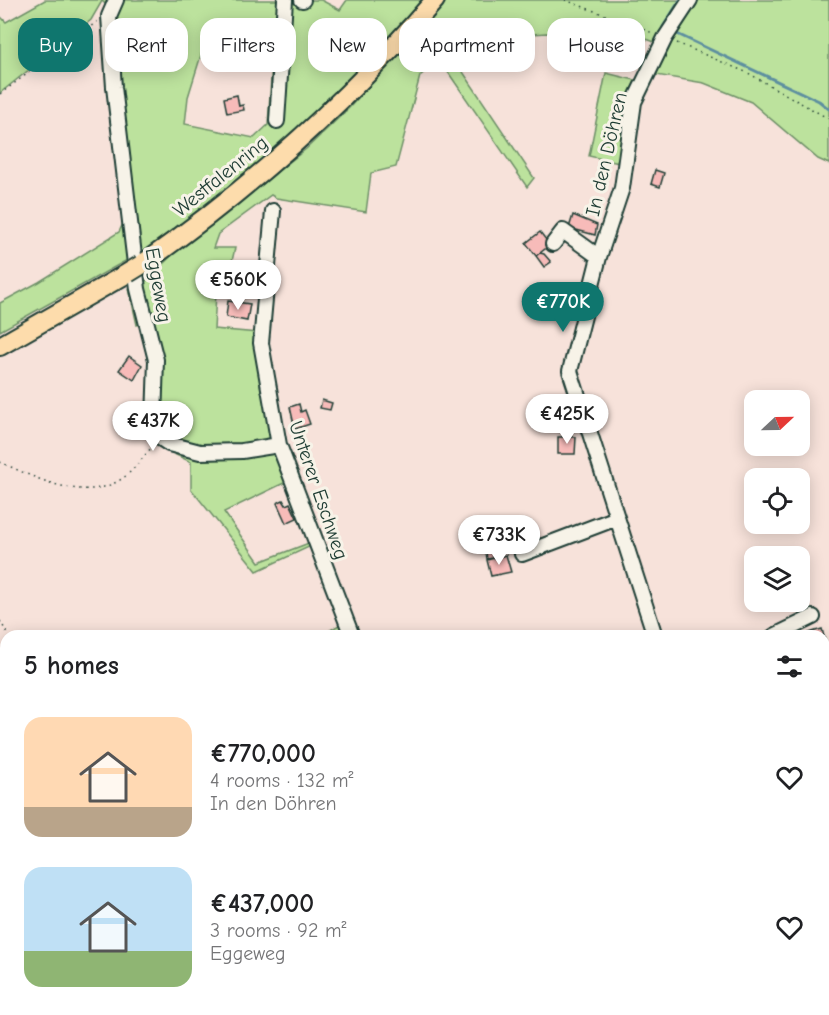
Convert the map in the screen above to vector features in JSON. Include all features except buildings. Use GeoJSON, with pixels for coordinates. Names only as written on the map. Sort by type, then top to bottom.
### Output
{"type":"FeatureCollection","features":[{"type":"Feature","properties":{"kind":"main road","name":"Westfalenring"},"geometry":{"type":"LineString","coordinates":[[0,346],[134,269],[220,208],[319,123],[399,42],[435,0]]}},
{"type":"Feature","properties":{"kind":"street"},"geometry":{"type":"LineString","coordinates":[[109,16],[116,0]]}},
{"type":"Feature","properties":{"kind":"street"},"geometry":{"type":"LineString","coordinates":[[277,121],[285,0]]}},
{"type":"Feature","properties":{"kind":"street","name":"In den Döhren"},"geometry":{"type":"LineString","coordinates":[[653,630],[570,371],[599,257],[622,188],[634,102],[670,31],[690,0]]}},
{"type":"Feature","properties":{"kind":"street","name":"Eggeweg"},"geometry":{"type":"LineString","coordinates":[[109,16],[138,289],[156,360],[154,420],[160,438]]}},
{"type":"Feature","properties":{"kind":"street","name":"Unterer Eschweg"},"geometry":{"type":"LineString","coordinates":[[273,211],[261,343],[279,445],[350,630]]}},
{"type":"Feature","properties":{"kind":"street"},"geometry":{"type":"LineString","coordinates":[[554,244],[563,231],[599,257]]}},
{"type":"Feature","properties":{"kind":"street"},"geometry":{"type":"LineString","coordinates":[[160,438],[169,444],[200,452],[242,451],[279,445]]}},
{"type":"Feature","properties":{"kind":"street"},"geometry":{"type":"LineString","coordinates":[[522,554],[617,518]]}},
{"type":"Feature","properties":{"kind":"street"},"geometry":{"type":"LineString","coordinates":[[786,630],[813,617]]}},
{"type":"Feature","properties":{"kind":"path"},"geometry":{"type":"LineString","coordinates":[[565,0],[670,31],[829,119]]}},
{"type":"Feature","properties":{"kind":"path"},"geometry":{"type":"LineString","coordinates":[[0,94],[99,20],[109,16]]}},
{"type":"Feature","properties":{"kind":"path"},"geometry":{"type":"LineString","coordinates":[[0,462],[37,479],[73,490],[103,487],[126,476],[160,438]]}},
{"type":"Feature","properties":{"kind":"green space"},"geometry":{"type":"Polygon","coordinates":[[[45,0],[321,0],[340,10],[347,0],[422,0],[406,18],[399,18],[399,27],[387,41],[387,18],[308,18],[308,72],[360,72],[305,125],[161,241],[0,331],[0,303],[39,282],[119,232],[132,204],[119,72],[188,72],[188,18],[118,18],[102,1],[92,18],[18,18],[18,72],[26,72],[0,93],[0,16],[6,22],[45,0]],[[200,18],[200,58],[188,97],[185,124],[254,138],[268,125],[271,72],[296,72],[296,18],[200,18]]]}},
{"type":"Feature","properties":{"kind":"green space"},"geometry":{"type":"Polygon","coordinates":[[[447,0],[829,0],[829,164],[818,159],[751,102],[704,83],[656,75],[669,47],[645,39],[645,18],[547,18],[547,33],[535,34],[535,18],[431,18],[447,0]]]}},
{"type":"Feature","properties":{"kind":"green space"},"geometry":{"type":"Polygon","coordinates":[[[399,53],[399,72],[424,72],[420,76],[396,167],[371,173],[366,212],[276,198],[271,195],[218,234],[213,248],[235,248],[229,274],[217,275],[214,329],[258,333],[271,440],[286,482],[224,512],[259,562],[309,543],[311,546],[257,571],[191,489],[191,462],[153,444],[147,401],[157,399],[149,321],[137,325],[129,289],[146,281],[173,254],[306,149],[349,108],[382,72],[387,72],[387,66],[399,53]]]}},
{"type":"Feature","properties":{"kind":"green space"},"geometry":{"type":"Polygon","coordinates":[[[448,72],[463,72],[534,178],[527,187],[448,72]]]}},
{"type":"Feature","properties":{"kind":"green space"},"geometry":{"type":"Polygon","coordinates":[[[606,73],[639,81],[619,163],[589,156],[606,73]]]}},
{"type":"Feature","properties":{"kind":"green space"},"geometry":{"type":"Polygon","coordinates":[[[344,622],[347,630],[330,630],[344,622]]]}},
{"type":"Feature","properties":{"kind":"waterway"},"geometry":{"type":"LineString","coordinates":[[667,30],[663,27],[680,0]]}},
{"type":"Feature","properties":{"kind":"waterway"},"geometry":{"type":"LineString","coordinates":[[673,32],[819,101],[829,109]]}}]}
